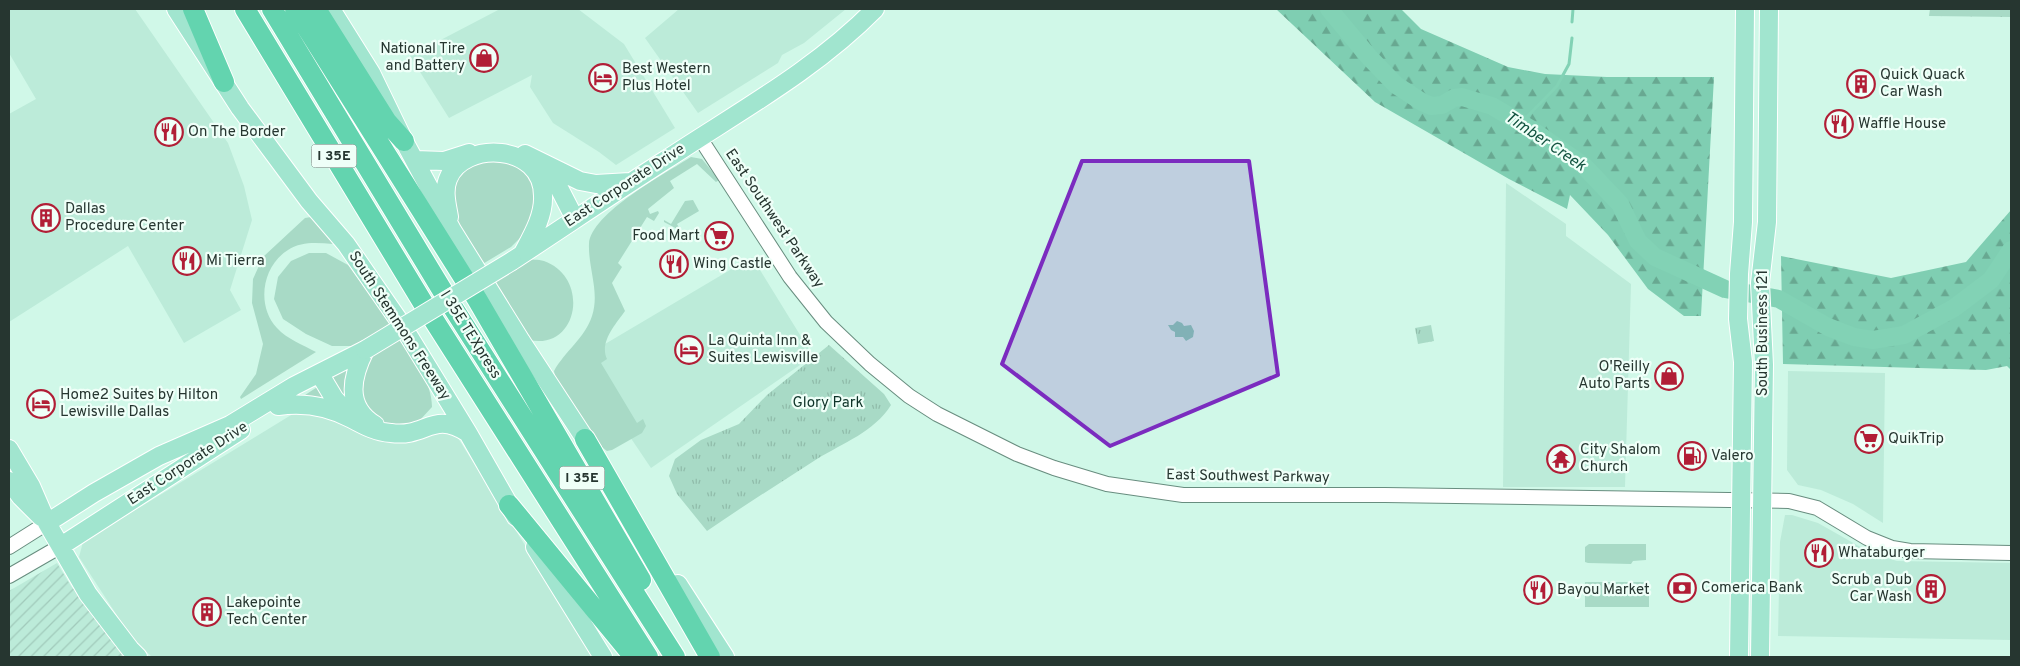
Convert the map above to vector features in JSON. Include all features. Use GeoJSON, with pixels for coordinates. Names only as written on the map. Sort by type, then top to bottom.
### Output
{"type":"FeatureCollection","features":[{"type":"Feature","properties":{"kind":"highway"},"geometry":{"type":"LineString","coordinates":[[193,9],[224,82]]}},
{"type":"Feature","properties":{"kind":"highway","name":"I 35E"},"geometry":{"type":"LineString","coordinates":[[245,9],[423,302],[648,657]]}},
{"type":"Feature","properties":{"kind":"highway","name":"I 35E TEXpress"},"geometry":{"type":"LineString","coordinates":[[272,9],[445,295],[675,657]]}},
{"type":"Feature","properties":{"kind":"highway","name":"I 35E"},"geometry":{"type":"LineString","coordinates":[[295,9],[477,299],[686,657]]}},
{"type":"Feature","properties":{"kind":"highway"},"geometry":{"type":"LineString","coordinates":[[316,9],[387,122],[404,141]]}},
{"type":"Feature","properties":{"kind":"highway"},"geometry":{"type":"LineString","coordinates":[[585,439],[710,657]]}},
{"type":"Feature","properties":{"kind":"highway"},"geometry":{"type":"LineString","coordinates":[[509,505],[634,657]]}},
{"type":"Feature","properties":{"kind":"main road","name":"South Stemmons Freeway"},"geometry":{"type":"LineString","coordinates":[[176,9],[224,82],[286,170],[361,265],[402,325],[468,433],[509,505],[603,657]]}},
{"type":"Feature","properties":{"kind":"main road"},"geometry":{"type":"LineString","coordinates":[[331,9],[370,73],[452,230],[521,341],[725,657]]}},
{"type":"Feature","properties":{"kind":"main road","name":"East Corporate Drive"},"geometry":{"type":"LineString","coordinates":[[61,546],[365,350],[517,258],[761,99],[829,51],[875,9]]}},
{"type":"Feature","properties":{"kind":"main road","name":"South Business 121"},"geometry":{"type":"LineString","coordinates":[[1739,657],[1743,362],[1738,310],[1743,222],[1745,9]]}},
{"type":"Feature","properties":{"kind":"main road","name":"South Business 121"},"geometry":{"type":"LineString","coordinates":[[1760,657],[1764,365],[1760,283],[1767,222],[1769,9]]}},
{"type":"Feature","properties":{"kind":"main road"},"geometry":{"type":"LineString","coordinates":[[415,160],[444,161],[477,150],[499,146],[516,151],[587,183],[631,182]]}},
{"type":"Feature","properties":{"kind":"main road"},"geometry":{"type":"LineString","coordinates":[[452,230],[446,193],[447,181],[451,174],[463,162],[476,156],[489,153],[511,154],[522,159],[538,175],[544,197],[540,215],[517,258]]}},
{"type":"Feature","properties":{"kind":"main road"},"geometry":{"type":"LineString","coordinates":[[536,161],[557,184],[575,219]]}},
{"type":"Feature","properties":{"kind":"main road"},"geometry":{"type":"LineString","coordinates":[[365,350],[356,369],[353,386],[354,398],[366,418],[380,428],[399,430],[428,420],[435,415],[438,409],[439,387]]}},
{"type":"Feature","properties":{"kind":"main road","name":"East Corporate Drive"},"geometry":{"type":"LineString","coordinates":[[47,523],[94,493],[159,456],[230,425],[294,386],[365,350]]}},
{"type":"Feature","properties":{"kind":"main road"},"geometry":{"type":"LineString","coordinates":[[322,378],[334,398],[352,419]]}},
{"type":"Feature","properties":{"kind":"main road"},"geometry":{"type":"LineString","coordinates":[[278,406],[298,403],[318,406],[352,419],[366,427],[388,433],[411,433],[442,422],[458,426],[468,433]]}},
{"type":"Feature","properties":{"kind":"main road"},"geometry":{"type":"LineString","coordinates":[[9,449],[31,486],[47,523],[97,607],[138,657]]}},
{"type":"Feature","properties":{"kind":"main road"},"geometry":{"type":"LineString","coordinates":[[9,481],[20,497],[47,523]]}},
{"type":"Feature","properties":{"kind":"street","name":"East Southwest Parkway"},"geometry":{"type":"LineString","coordinates":[[700,138],[790,277],[826,322],[870,364],[909,396],[937,414],[1017,454],[1054,468],[1107,484],[1183,495],[1385,495],[1789,500],[1809,505],[1867,538],[1892,548],[1910,551],[2011,553]]}},
{"type":"Feature","properties":{"kind":"street","name":"East Corporate Drive"},"geometry":{"type":"LineString","coordinates":[[9,547],[47,523]]}},
{"type":"Feature","properties":{"kind":"street","name":"East Corporate Drive"},"geometry":{"type":"LineString","coordinates":[[9,576],[61,546]]}},
{"type":"Feature","properties":{"kind":"highlighted area"},"geometry":{"type":"Polygon","coordinates":[[[1082,161],[1249,161],[1278,375],[1110,446],[1002,364],[1082,161]]]}},
{"type":"Feature","properties":{"kind":"shaded area"},"geometry":{"type":"Polygon","coordinates":[[[9,9],[135,9],[228,143],[244,186],[252,220],[230,290],[241,310],[184,343],[128,246],[9,322],[9,114],[36,99],[9,53],[9,9]]]}},
{"type":"Feature","properties":{"kind":"shaded area"},"geometry":{"type":"Polygon","coordinates":[[[500,9],[578,9],[624,44],[675,128],[616,165],[553,123],[530,87],[532,75],[449,118],[410,56],[500,9]]]}},
{"type":"Feature","properties":{"kind":"shaded area"},"geometry":{"type":"Polygon","coordinates":[[[679,9],[846,9],[804,43],[782,55],[778,63],[698,113],[645,38],[679,9]]]}},
{"type":"Feature","properties":{"kind":"shaded area"},"geometry":{"type":"Polygon","coordinates":[[[1506,183],[1566,224],[1566,236],[1631,284],[1625,487],[1503,487],[1506,183]]]}},
{"type":"Feature","properties":{"kind":"shaded area"},"geometry":{"type":"Polygon","coordinates":[[[752,257],[813,356],[651,468],[578,360],[752,257]]]}},
{"type":"Feature","properties":{"kind":"shaded area"},"geometry":{"type":"Polygon","coordinates":[[[1177,321],[1184,326],[1191,325],[1194,331],[1193,337],[1186,341],[1183,337],[1175,337],[1175,332],[1168,325],[1173,325],[1177,321]]]}},
{"type":"Feature","properties":{"kind":"shaded area"},"geometry":{"type":"Polygon","coordinates":[[[1788,371],[1885,373],[1883,523],[1853,504],[1821,490],[1798,485],[1787,470],[1788,371]]]}},
{"type":"Feature","properties":{"kind":"shaded area"},"geometry":{"type":"Polygon","coordinates":[[[315,410],[397,443],[415,439],[438,427],[453,430],[591,651],[592,657],[152,657],[131,637],[79,557],[83,542],[296,412],[315,410]]]}},
{"type":"Feature","properties":{"kind":"shaded area"},"geometry":{"type":"Polygon","coordinates":[[[1785,515],[1792,515],[1818,523],[1871,553],[1897,561],[2011,563],[2011,640],[1778,636],[1780,542],[1785,515]]]}},
{"type":"Feature","properties":{"kind":"shaded area"},"geometry":{"type":"Polygon","coordinates":[[[57,563],[71,586],[128,657],[9,657],[9,591],[57,563]]]}},
{"type":"Feature","properties":{"kind":"green space"},"geometry":{"type":"Polygon","coordinates":[[[1276,9],[1401,9],[1421,29],[1508,67],[1545,74],[1607,77],[1714,77],[1701,316],[1684,316],[1648,289],[1608,235],[1570,195],[1567,209],[1509,179],[1375,102],[1276,9]]]}},
{"type":"Feature","properties":{"kind":"green space"},"geometry":{"type":"Polygon","coordinates":[[[1930,9],[2011,9],[2011,17],[1929,16],[1930,9]]]}},
{"type":"Feature","properties":{"kind":"green space"},"geometry":{"type":"Polygon","coordinates":[[[691,157],[702,159],[719,180],[716,182],[697,164],[670,181],[674,188],[648,209],[650,214],[658,211],[659,213],[654,221],[647,217],[618,263],[622,267],[612,283],[625,311],[610,333],[605,346],[607,359],[601,363],[637,423],[643,419],[646,426],[642,433],[607,451],[598,444],[556,382],[554,371],[585,331],[592,316],[595,298],[589,244],[593,232],[602,220],[616,207],[648,183],[691,157]]]}},
{"type":"Feature","properties":{"kind":"green space"},"geometry":{"type":"Polygon","coordinates":[[[483,159],[520,160],[536,185],[532,219],[521,237],[511,247],[481,265],[461,235],[449,203],[461,170],[483,159]]]}},
{"type":"Feature","properties":{"kind":"green space"},"geometry":{"type":"Polygon","coordinates":[[[693,200],[699,211],[677,224],[681,231],[664,222],[664,220],[671,224],[685,201],[693,200]]]}},
{"type":"Feature","properties":{"kind":"green space"},"geometry":{"type":"Polygon","coordinates":[[[2011,210],[2011,370],[2007,366],[1986,370],[1783,364],[1781,256],[1891,278],[1966,262],[2011,210]]]}},
{"type":"Feature","properties":{"kind":"green space"},"geometry":{"type":"Polygon","coordinates":[[[311,217],[333,244],[304,244],[293,247],[279,257],[272,266],[268,276],[264,298],[270,319],[277,328],[290,339],[316,352],[241,399],[240,397],[256,374],[263,344],[252,303],[253,279],[263,257],[305,218],[311,217]]]}},
{"type":"Feature","properties":{"kind":"green space"},"geometry":{"type":"Polygon","coordinates":[[[309,253],[326,253],[348,265],[390,323],[358,346],[332,346],[306,334],[283,319],[274,299],[278,277],[291,261],[309,253]]]}},
{"type":"Feature","properties":{"kind":"green space"},"geometry":{"type":"Polygon","coordinates":[[[525,259],[544,261],[559,270],[568,282],[573,296],[572,311],[568,324],[559,335],[546,340],[529,340],[490,281],[525,259]]]}},
{"type":"Feature","properties":{"kind":"green space"},"geometry":{"type":"Polygon","coordinates":[[[1431,325],[1434,341],[1418,344],[1415,328],[1431,325]]]}},
{"type":"Feature","properties":{"kind":"green space"},"geometry":{"type":"Polygon","coordinates":[[[398,338],[425,379],[429,388],[432,407],[420,420],[403,425],[385,424],[369,412],[360,391],[369,356],[398,338]]]}},
{"type":"Feature","properties":{"kind":"green space","name":"Glory Park"},"geometry":{"type":"Polygon","coordinates":[[[829,345],[884,394],[891,405],[876,423],[867,430],[817,459],[707,531],[677,494],[669,476],[675,459],[701,440],[739,424],[767,395],[829,345]]]}},
{"type":"Feature","properties":{"kind":"green space"},"geometry":{"type":"Polygon","coordinates":[[[351,365],[355,415],[302,397],[351,365]]]}},
{"type":"Feature","properties":{"kind":"green space"},"geometry":{"type":"Polygon","coordinates":[[[1589,544],[1646,544],[1646,560],[1633,561],[1631,564],[1588,563],[1585,562],[1585,547],[1589,544]]]}},
{"type":"Feature","properties":{"kind":"green space"},"geometry":{"type":"Polygon","coordinates":[[[1585,582],[1649,582],[1649,607],[1585,607],[1585,582]]]}},
{"type":"Feature","properties":{"kind":"waterway","name":"Timber Creek"},"geometry":{"type":"LineString","coordinates":[[1329,9],[1369,57],[1396,85],[1422,102],[1431,106],[1442,105],[1454,98],[1462,97],[1492,106],[1529,128],[1584,166],[1620,204],[1638,241],[1655,257],[1725,289],[1779,299],[1828,327],[1854,337],[1873,340],[1904,335],[1954,308],[1991,280],[2011,250]]}},
{"type":"Feature","properties":{"kind":"waterway"},"geometry":{"type":"LineString","coordinates":[[1572,22],[1573,9]]}},
{"type":"Feature","properties":{"kind":"waterway"},"geometry":{"type":"LineString","coordinates":[[1520,124],[1557,86],[1569,64],[1572,38]]}},
{"type":"Feature","properties":{"kind":"place","name":"National Tire and Battery"},"geometry":{"type":"Point","coordinates":[484,58]}},
{"type":"Feature","properties":{"kind":"place","name":"Best Western Plus Hotel"},"geometry":{"type":"Point","coordinates":[603,78]}},
{"type":"Feature","properties":{"kind":"place","name":"Quick Quack Car Wash"},"geometry":{"type":"Point","coordinates":[1861,84]}},
{"type":"Feature","properties":{"kind":"place","name":"Waffle House"},"geometry":{"type":"Point","coordinates":[1839,124]}},
{"type":"Feature","properties":{"kind":"place","name":"On The Border"},"geometry":{"type":"Point","coordinates":[169,132]}},
{"type":"Feature","properties":{"kind":"place","name":"Dallas Procedure Center"},"geometry":{"type":"Point","coordinates":[46,218]}},
{"type":"Feature","properties":{"kind":"place","name":"Food Mart"},"geometry":{"type":"Point","coordinates":[719,236]}},
{"type":"Feature","properties":{"kind":"place","name":"Mi Tierra"},"geometry":{"type":"Point","coordinates":[187,261]}},
{"type":"Feature","properties":{"kind":"place","name":"Wing Castle"},"geometry":{"type":"Point","coordinates":[674,264]}},
{"type":"Feature","properties":{"kind":"place","name":"La Quinta Inn & Suites Lewisville"},"geometry":{"type":"Point","coordinates":[689,350]}},
{"type":"Feature","properties":{"kind":"place","name":"O'Reilly Auto Parts"},"geometry":{"type":"Point","coordinates":[1669,376]}},
{"type":"Feature","properties":{"kind":"place","name":"Home2 Suites by Hilton Lewisville Dallas"},"geometry":{"type":"Point","coordinates":[41,404]}},
{"type":"Feature","properties":{"kind":"place","name":"QuikTrip"},"geometry":{"type":"Point","coordinates":[1869,439]}},
{"type":"Feature","properties":{"kind":"place","name":"Valero"},"geometry":{"type":"Point","coordinates":[1692,456]}},
{"type":"Feature","properties":{"kind":"place","name":"City Shalom Church"},"geometry":{"type":"Point","coordinates":[1561,459]}},
{"type":"Feature","properties":{"kind":"place","name":"Whataburger"},"geometry":{"type":"Point","coordinates":[1819,553]}},
{"type":"Feature","properties":{"kind":"place","name":"Comerica Bank"},"geometry":{"type":"Point","coordinates":[1682,588]}},
{"type":"Feature","properties":{"kind":"place","name":"Scrub a Dub Car Wash"},"geometry":{"type":"Point","coordinates":[1931,589]}},
{"type":"Feature","properties":{"kind":"place","name":"Bayou Market"},"geometry":{"type":"Point","coordinates":[1538,590]}},
{"type":"Feature","properties":{"kind":"place","name":"Lakepointe Tech Center"},"geometry":{"type":"Point","coordinates":[207,612]}}]}
